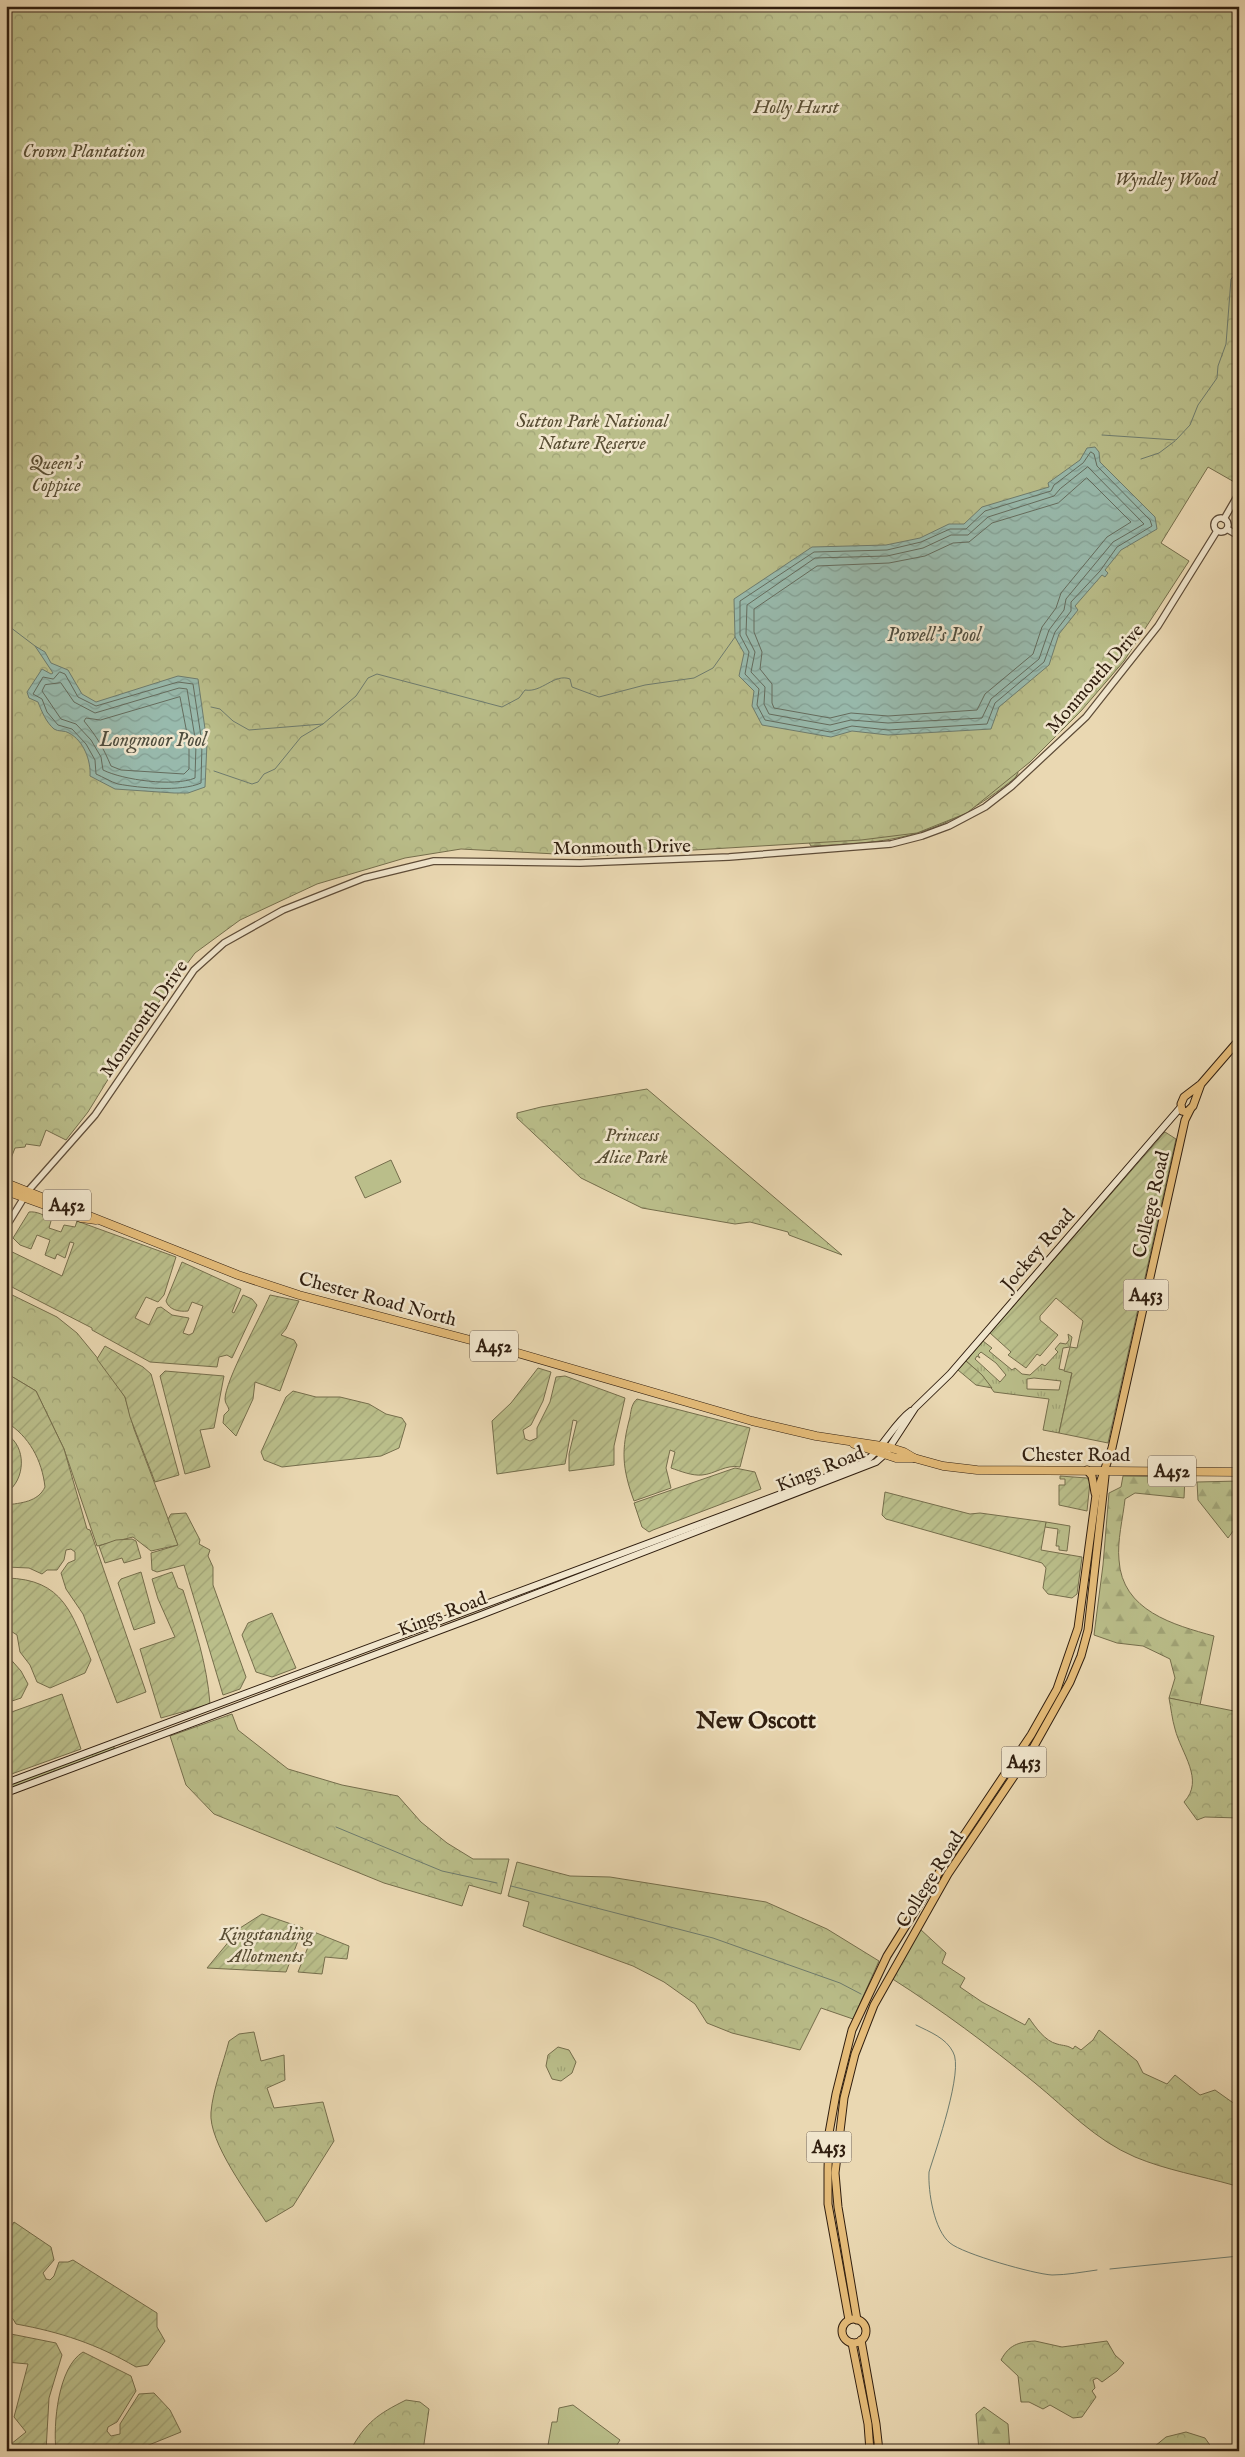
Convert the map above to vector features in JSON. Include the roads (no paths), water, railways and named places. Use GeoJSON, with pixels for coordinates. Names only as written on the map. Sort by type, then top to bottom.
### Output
{"type":"FeatureCollection","features":[{"type":"Feature","properties":{"kind":"highway","name":"Chester Road North"},"geometry":{"type":"LineString","coordinates":[[6,1183],[26,1194],[81,1218],[105,1222],[238,1274],[311,1298],[497,1347],[752,1420],[878,1448]]}},
{"type":"Feature","properties":{"kind":"highway","name":"Chester Road North"},"geometry":{"type":"LineString","coordinates":[[6,1191],[26,1194]]}},
{"type":"Feature","properties":{"kind":"highway","name":"A452"},"geometry":{"type":"LineString","coordinates":[[878,1448],[887,1450]]}},
{"type":"Feature","properties":{"kind":"highway","name":"Chester Road"},"geometry":{"type":"LineString","coordinates":[[887,1450],[904,1452],[914,1458],[960,1469],[1239,1472]]}},
{"type":"Feature","properties":{"kind":"main road"},"geometry":{"type":"LineString","coordinates":[[1184,1110],[1183,1099],[1202,1084],[1239,1040]]}},
{"type":"Feature","properties":{"kind":"main road"},"geometry":{"type":"LineString","coordinates":[[1184,1110],[1195,1099],[1202,1084]]}},
{"type":"Feature","properties":{"kind":"main road"},"geometry":{"type":"LineString","coordinates":[[1189,1094],[1195,1099]]}},
{"type":"Feature","properties":{"kind":"main road","name":"College Road"},"geometry":{"type":"LineString","coordinates":[[853,2320],[828,2204],[829,2133],[836,2094],[852,2030],[875,1979],[908,1924],[1048,1705],[1071,1653],[1078,1628],[1096,1495],[1120,1415],[1185,1120],[1184,1110]]}},
{"type":"Feature","properties":{"kind":"main road","name":"Jockey Road"},"geometry":{"type":"LineString","coordinates":[[878,1448],[901,1420],[950,1374],[1184,1110]]}},
{"type":"Feature","properties":{"kind":"main road","name":"Jockey Road"},"geometry":{"type":"LineString","coordinates":[[887,1450],[915,1408]]}},
{"type":"Feature","properties":{"kind":"main road","name":"Kings Road"},"geometry":{"type":"LineString","coordinates":[[6,1783],[847,1469],[867,1461],[878,1448]]}},
{"type":"Feature","properties":{"kind":"main road","name":"Kings Road"},"geometry":{"type":"LineString","coordinates":[[6,1793],[870,1465],[887,1450]]}},
{"type":"Feature","properties":{"kind":"main road","name":"College Road"},"geometry":{"type":"LineString","coordinates":[[1087,1470],[1092,1476],[1096,1495]]}},
{"type":"Feature","properties":{"kind":"main road","name":"College Road"},"geometry":{"type":"LineString","coordinates":[[853,2320],[836,2191],[838,2136],[844,2098],[855,2054],[867,2019],[916,1929],[948,1874],[1024,1763],[1058,1708],[1081,1656],[1088,1630],[1105,1470]]}},
{"type":"Feature","properties":{"kind":"main road"},"geometry":{"type":"LineString","coordinates":[[1048,1705],[1058,1708]]}},
{"type":"Feature","properties":{"kind":"main road"},"geometry":{"type":"LineString","coordinates":[[908,1924],[916,1929]]}},
{"type":"Feature","properties":{"kind":"main road"},"geometry":{"type":"LineString","coordinates":[[836,2094],[844,2098]]}},
{"type":"Feature","properties":{"kind":"main road"},"geometry":{"type":"LineString","coordinates":[[870,2451],[868,2424],[852,2343],[844,2338],[842,2332],[844,2324],[853,2320],[862,2322],[865,2329],[861,2340],[879,2451]]}},
{"type":"Feature","properties":{"kind":"main road"},"geometry":{"type":"LineString","coordinates":[[852,2343],[861,2340]]}},
{"type":"Feature","properties":{"kind":"street"},"geometry":{"type":"LineString","coordinates":[[1224,518],[1239,493]]}},
{"type":"Feature","properties":{"kind":"street"},"geometry":{"type":"LineString","coordinates":[[1224,518],[1218,518],[1214,521],[1214,525],[1217,531],[1220,532],[1227,529]]}},
{"type":"Feature","properties":{"kind":"street"},"geometry":{"type":"LineString","coordinates":[[1224,518],[1227,522],[1227,529]]}},
{"type":"Feature","properties":{"kind":"street"},"geometry":{"type":"LineString","coordinates":[[1227,529],[1239,536]]}},
{"type":"Feature","properties":{"kind":"street","name":"Monmouth Drive"},"geometry":{"type":"LineString","coordinates":[[6,1227],[26,1194],[91,1120],[194,970],[208,955],[247,928],[322,893],[364,878],[434,861],[580,863],[729,857],[891,844],[922,836],[970,815],[1012,786],[1086,716],[1158,626],[1217,531]]}},
{"type":"Feature","properties":{"kind":"water","name":"Powell's Pool"},"geometry":{"type":"Polygon","coordinates":[[[1095,447],[1099,452],[1100,462],[1155,517],[1157,529],[1121,550],[1105,570],[1108,573],[1105,577],[1102,575],[1075,606],[1078,610],[1059,634],[1049,665],[999,707],[991,729],[888,735],[852,731],[831,737],[762,725],[752,706],[754,691],[739,676],[744,653],[735,637],[734,599],[812,547],[886,545],[920,538],[949,524],[964,524],[982,507],[1049,487],[1048,483],[1080,460],[1087,448],[1095,447]]]}},
{"type":"Feature","properties":{"kind":"water","name":"Longmoor Pool"},"geometry":{"type":"Polygon","coordinates":[[[35,646],[45,652],[51,663],[68,670],[82,694],[96,702],[178,676],[198,679],[207,743],[205,787],[188,793],[115,789],[90,776],[88,758],[79,741],[67,732],[54,729],[46,720],[38,702],[29,698],[27,692],[42,669],[51,674],[53,673],[35,646]]]}},
{"type":"Feature","properties":{"kind":"waterway"},"geometry":{"type":"LineString","coordinates":[[1102,435],[1176,440],[1190,425],[1198,405],[1217,378],[1218,366],[1226,344],[1231,279],[1239,270]]}},
{"type":"Feature","properties":{"kind":"waterway"},"geometry":{"type":"LineString","coordinates":[[1141,459],[1159,453],[1175,441]]}},
{"type":"Feature","properties":{"kind":"waterway"},"geometry":{"type":"LineString","coordinates":[[6,624],[35,646]]}},
{"type":"Feature","properties":{"kind":"waterway"},"geometry":{"type":"LineString","coordinates":[[211,707],[220,709],[233,721],[249,730],[323,724],[356,696],[368,678],[377,674],[502,707],[519,698],[525,690],[537,689],[564,678],[570,679],[572,687],[599,697],[645,685],[694,678],[713,668],[735,637]]}},
{"type":"Feature","properties":{"kind":"waterway"},"geometry":{"type":"LineString","coordinates":[[214,771],[252,784],[258,782],[264,774],[275,769],[301,737],[323,724]]}},
{"type":"Feature","properties":{"kind":"waterway"},"geometry":{"type":"LineString","coordinates":[[336,1827],[442,1871],[497,1883]]}},
{"type":"Feature","properties":{"kind":"waterway"},"geometry":{"type":"LineString","coordinates":[[511,1886],[713,1938],[840,1983],[861,1994]]}},
{"type":"Feature","properties":{"kind":"waterway"},"geometry":{"type":"LineString","coordinates":[[916,2025],[946,2043],[953,2052],[955,2061],[955,2075],[948,2110],[929,2172],[933,2210],[944,2237],[950,2243],[969,2253],[1043,2274],[1069,2274],[1097,2270]]}},
{"type":"Feature","properties":{"kind":"waterway"},"geometry":{"type":"LineString","coordinates":[[1110,2269],[1239,2256]]}},
{"type":"Feature","properties":{"kind":"district","name":"New Oscott"},"geometry":{"type":"Point","coordinates":[756,1720]}},
{"type":"Feature","properties":{"kind":"park label","name":"Holly Hurst"},"geometry":{"type":"Point","coordinates":[796,106]}},
{"type":"Feature","properties":{"kind":"park label","name":"Crown Plantation"},"geometry":{"type":"Point","coordinates":[84,150]}},
{"type":"Feature","properties":{"kind":"park label","name":"Wyndley Wood"},"geometry":{"type":"Point","coordinates":[1166,178]}},
{"type":"Feature","properties":{"kind":"park label","name":"Sutton Park National Nature Reserve"},"geometry":{"type":"Point","coordinates":[592,431]}},
{"type":"Feature","properties":{"kind":"park label","name":"Queen's Coppice"},"geometry":{"type":"Point","coordinates":[56,473]}},
{"type":"Feature","properties":{"kind":"park label","name":"Princess Alice Park"},"geometry":{"type":"Point","coordinates":[632,1145]}},
{"type":"Feature","properties":{"kind":"park label","name":"Kingstanding Allotments"},"geometry":{"type":"Point","coordinates":[266,1944]}}]}
